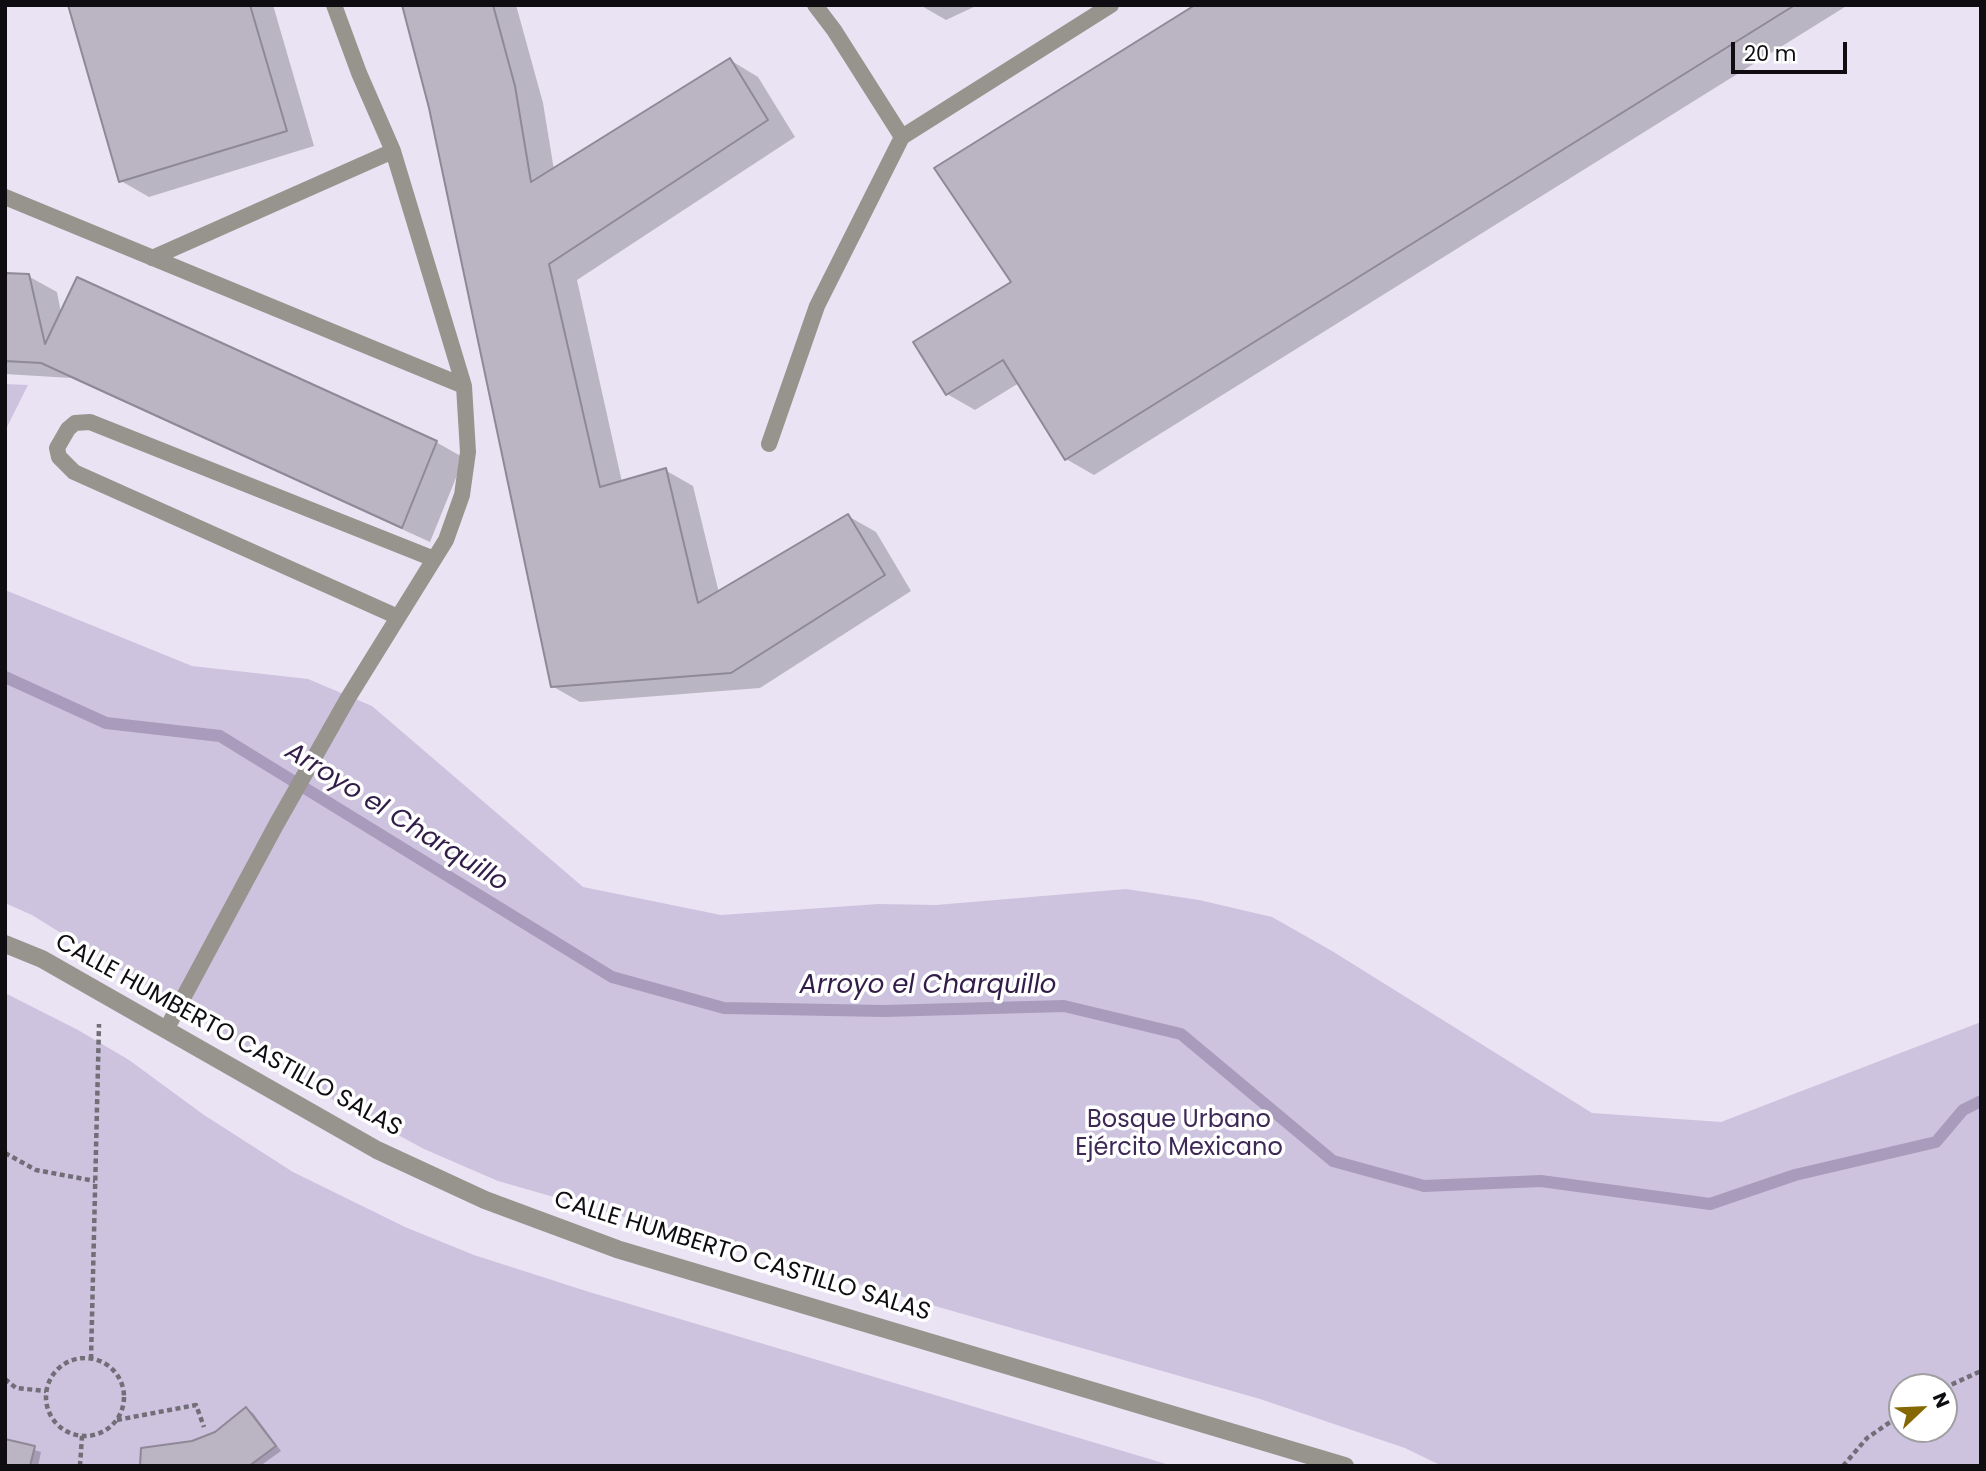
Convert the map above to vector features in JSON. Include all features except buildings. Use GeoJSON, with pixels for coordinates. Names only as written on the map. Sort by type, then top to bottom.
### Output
{"type":"FeatureCollection","features":[{"type":"Feature","properties":{"kind":"street","name":"CALLE HUMBERTO CASTILLO SALAS"},"geometry":{"type":"LineString","coordinates":[[5,944],[42,959],[167,1028],[377,1150],[497,1204],[617,1248],[1345,1466]]}},
{"type":"Feature","properties":{"kind":"lane"},"geometry":{"type":"LineString","coordinates":[[167,1028],[348,698],[446,540],[462,495],[468,452],[464,386],[393,152],[359,73],[334,5]]}},
{"type":"Feature","properties":{"kind":"lane"},"geometry":{"type":"LineString","coordinates":[[815,5],[834,30],[902,137]]}},
{"type":"Feature","properties":{"kind":"lane"},"geometry":{"type":"LineString","coordinates":[[769,444],[817,306],[902,137],[1111,5]]}},
{"type":"Feature","properties":{"kind":"lane"},"geometry":{"type":"LineString","coordinates":[[152,258],[393,152]]}},
{"type":"Feature","properties":{"kind":"lane"},"geometry":{"type":"LineString","coordinates":[[6,196],[464,386]]}},
{"type":"Feature","properties":{"kind":"lane"},"geometry":{"type":"LineString","coordinates":[[398,617],[74,472],[59,457],[57,448],[68,429],[75,423],[90,422],[434,559]]}},
{"type":"Feature","properties":{"kind":"path"},"geometry":{"type":"LineString","coordinates":[[91,1359],[99,991]]}},
{"type":"Feature","properties":{"kind":"path"},"geometry":{"type":"LineString","coordinates":[[5,1153],[37,1170],[95,1181]]}},
{"type":"Feature","properties":{"kind":"path"},"geometry":{"type":"LineString","coordinates":[[80,1358],[91,1359],[105,1364],[115,1372],[124,1396],[116,1421],[106,1430],[82,1436],[69,1433],[51,1416],[46,1391],[57,1369],[80,1358]]}},
{"type":"Feature","properties":{"kind":"path"},"geometry":{"type":"LineString","coordinates":[[1958,1382],[1981,1371]]}},
{"type":"Feature","properties":{"kind":"path"},"geometry":{"type":"LineString","coordinates":[[5,1379],[16,1388],[46,1391]]}},
{"type":"Feature","properties":{"kind":"path"},"geometry":{"type":"LineString","coordinates":[[116,1421],[196,1405],[204,1427]]}},
{"type":"Feature","properties":{"kind":"path"},"geometry":{"type":"LineString","coordinates":[[1843,1466],[1867,1438],[1888,1424]]}},
{"type":"Feature","properties":{"kind":"path"},"geometry":{"type":"LineString","coordinates":[[80,1466],[82,1436]]}},
{"type":"Feature","properties":{"kind":"green space"},"geometry":{"type":"Polygon","coordinates":[[[5,384],[28,385],[5,431],[5,384]]]}},
{"type":"Feature","properties":{"kind":"green space","name":"Bosque Urbano Ejército Mexicano"},"geometry":{"type":"Polygon","coordinates":[[[5,590],[192,666],[308,679],[372,706],[583,887],[721,915],[879,904],[936,905],[1126,889],[1199,900],[1272,917],[1332,951],[1592,1113],[1721,1122],[1981,1022],[1981,1466],[1442,1466],[1405,1448],[1260,1399],[498,1181],[424,1149],[302,1083],[32,915],[5,903],[5,590]]]}},
{"type":"Feature","properties":{"kind":"green space"},"geometry":{"type":"Polygon","coordinates":[[[5,993],[78,1030],[129,1060],[204,1115],[293,1172],[405,1227],[474,1255],[1173,1466],[5,1466],[5,993]]]}},
{"type":"Feature","properties":{"kind":"waterway","name":"Arroyo el Charquillo"},"geometry":{"type":"LineString","coordinates":[[5,677],[106,723],[220,736],[612,977],[724,1008],[884,1011],[1064,1006],[1181,1034],[1333,1161],[1424,1186],[1541,1181],[1710,1204],[1795,1175],[1936,1142],[1963,1110],[1981,1101]]}}]}
